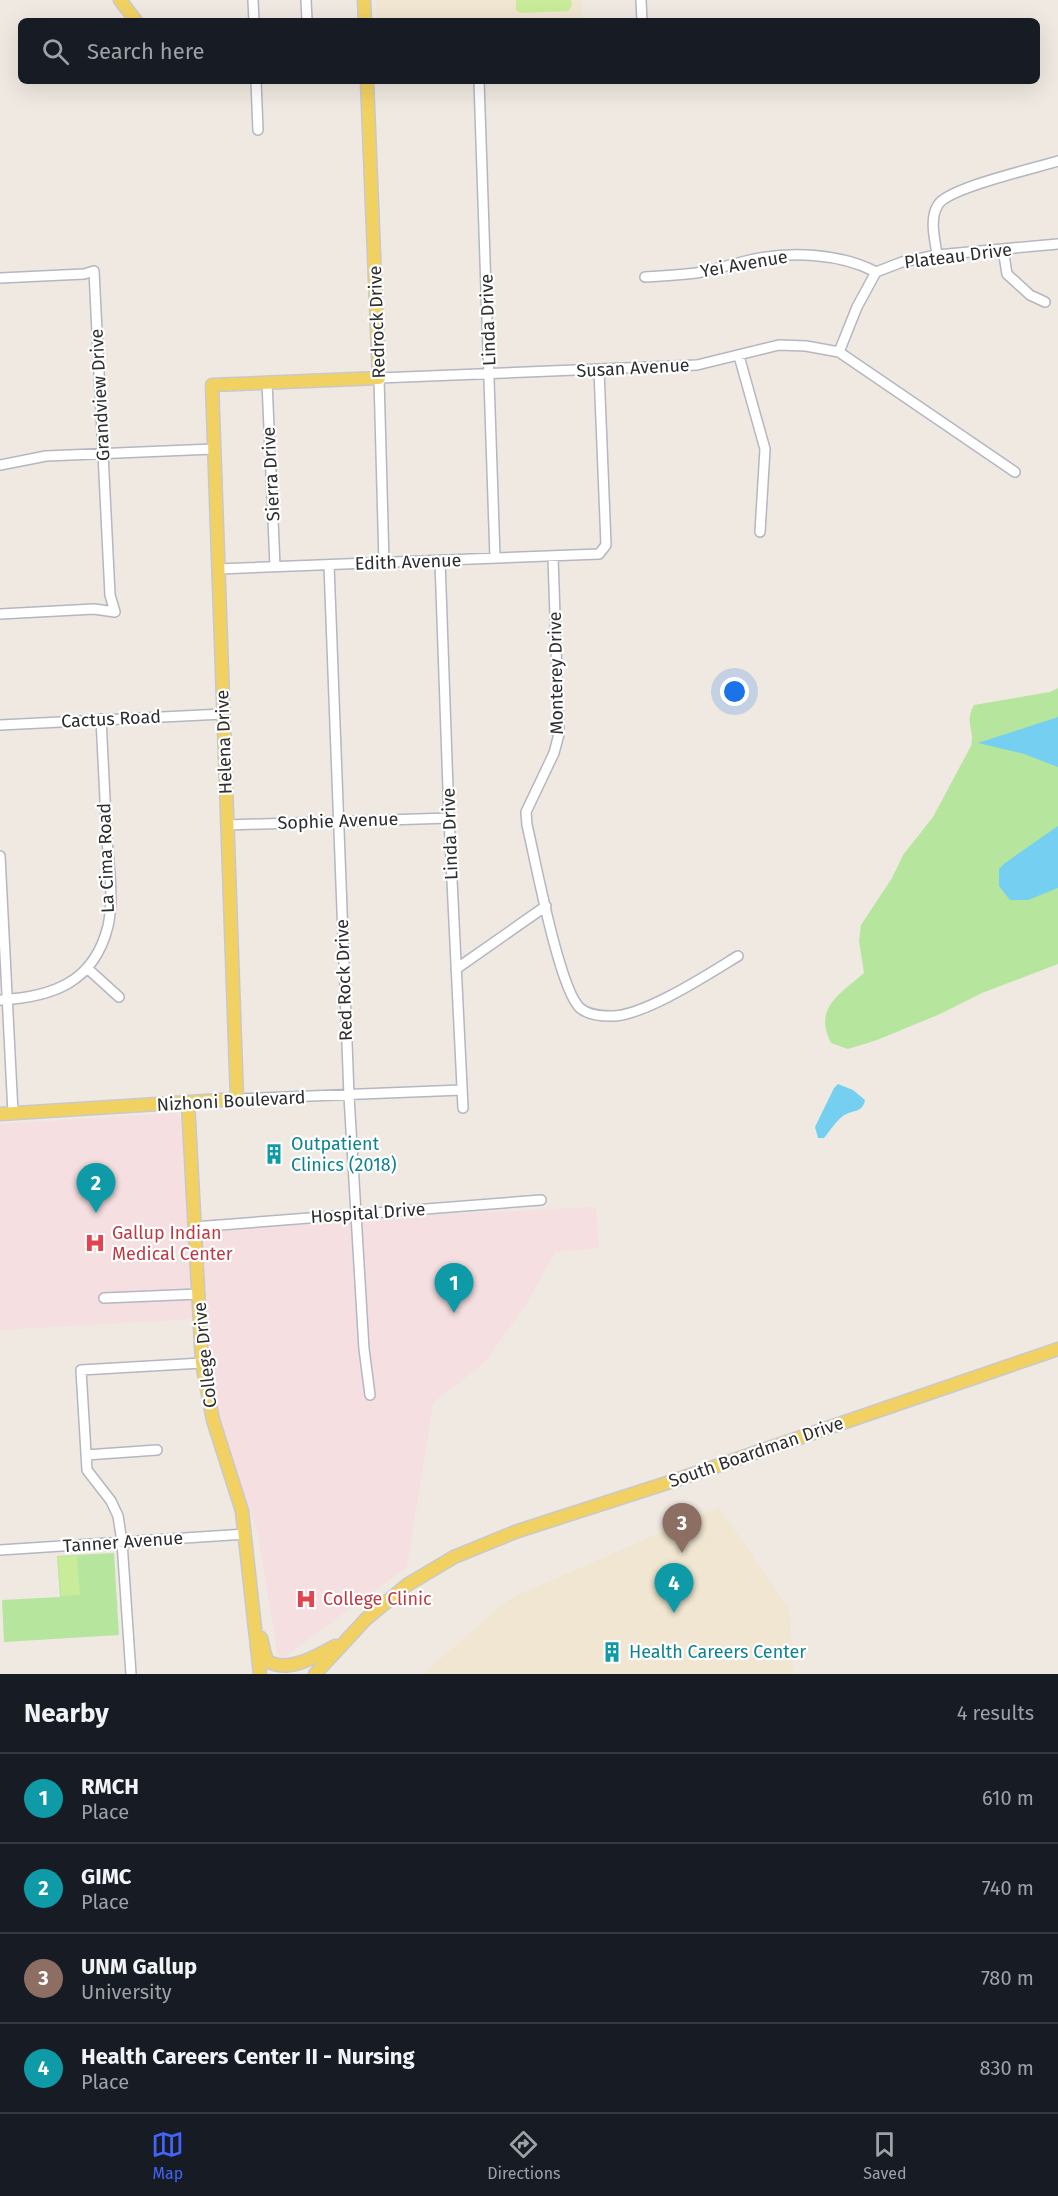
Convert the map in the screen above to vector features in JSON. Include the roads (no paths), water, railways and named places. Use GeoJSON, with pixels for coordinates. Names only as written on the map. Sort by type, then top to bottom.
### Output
{"type":"FeatureCollection","features":[{"type":"Feature","properties":{"kind":"main road"},"geometry":{"type":"LineString","coordinates":[[120,0],[134,18]]}},
{"type":"Feature","properties":{"kind":"main road"},"geometry":{"type":"LineString","coordinates":[[364,0],[365,18]]}},
{"type":"Feature","properties":{"kind":"main road","name":"Redrock Drive"},"geometry":{"type":"LineString","coordinates":[[367,84],[379,378]]}},
{"type":"Feature","properties":{"kind":"main road","name":"Susan Avenue"},"geometry":{"type":"LineString","coordinates":[[212,385],[379,378]]}},
{"type":"Feature","properties":{"kind":"main road","name":"Helena Drive"},"geometry":{"type":"LineString","coordinates":[[212,385],[237,1099]]}},
{"type":"Feature","properties":{"kind":"main road","name":"Nizhoni Boulevard"},"geometry":{"type":"LineString","coordinates":[[6,1114],[237,1099]]}},
{"type":"Feature","properties":{"kind":"main road","name":"College Drive"},"geometry":{"type":"LineString","coordinates":[[188,1103],[202,1363],[213,1420],[242,1511],[260,1674]]}},
{"type":"Feature","properties":{"kind":"main road","name":"South Boardman Drive"},"geometry":{"type":"LineString","coordinates":[[348,1638],[366,1619],[407,1585],[454,1557],[515,1532],[674,1481],[1058,1349]]}},
{"type":"Feature","properties":{"kind":"main road"},"geometry":{"type":"LineString","coordinates":[[254,1615],[268,1661],[280,1670],[293,1671],[348,1638]]}},
{"type":"Feature","properties":{"kind":"main road"},"geometry":{"type":"LineString","coordinates":[[315,1674],[348,1638]]}},
{"type":"Feature","properties":{"kind":"street"},"geometry":{"type":"LineString","coordinates":[[253,0],[254,18]]}},
{"type":"Feature","properties":{"kind":"street"},"geometry":{"type":"LineString","coordinates":[[306,0],[307,18]]}},
{"type":"Feature","properties":{"kind":"street"},"geometry":{"type":"LineString","coordinates":[[641,0],[642,18]]}},
{"type":"Feature","properties":{"kind":"street"},"geometry":{"type":"LineString","coordinates":[[256,84],[258,130]]}},
{"type":"Feature","properties":{"kind":"street","name":"Linda Drive"},"geometry":{"type":"LineString","coordinates":[[479,84],[495,558]]}},
{"type":"Feature","properties":{"kind":"street"},"geometry":{"type":"LineString","coordinates":[[937,255],[933,220],[938,204],[953,192],[1058,161]]}},
{"type":"Feature","properties":{"kind":"street","name":"Plateau Drive"},"geometry":{"type":"LineString","coordinates":[[876,272],[902,262],[937,255],[1058,244]]}},
{"type":"Feature","properties":{"kind":"street"},"geometry":{"type":"LineString","coordinates":[[1003,249],[1007,274],[1030,295],[1045,302]]}},
{"type":"Feature","properties":{"kind":"street","name":"Yei Avenue"},"geometry":{"type":"LineString","coordinates":[[645,277],[697,273],[752,259],[784,255],[821,256],[864,265],[876,272]]}},
{"type":"Feature","properties":{"kind":"street","name":"Grandview Drive"},"geometry":{"type":"LineString","coordinates":[[0,278],[93,272],[110,595],[115,612],[94,609],[0,614]]}},
{"type":"Feature","properties":{"kind":"street"},"geometry":{"type":"LineString","coordinates":[[839,352],[857,307],[876,272]]}},
{"type":"Feature","properties":{"kind":"street","name":"Susan Avenue"},"geometry":{"type":"LineString","coordinates":[[379,378],[696,365],[779,345],[806,346],[839,352],[1015,472]]}},
{"type":"Feature","properties":{"kind":"street"},"geometry":{"type":"LineString","coordinates":[[739,356],[765,449],[760,532]]}},
{"type":"Feature","properties":{"kind":"street","name":"Edith Avenue"},"geometry":{"type":"LineString","coordinates":[[218,569],[599,554],[606,545],[599,370]]}},
{"type":"Feature","properties":{"kind":"street","name":"Redrock Drive"},"geometry":{"type":"LineString","coordinates":[[379,378],[384,563]]}},
{"type":"Feature","properties":{"kind":"street","name":"Sierra Drive"},"geometry":{"type":"LineString","coordinates":[[267,382],[275,566]]}},
{"type":"Feature","properties":{"kind":"street"},"geometry":{"type":"LineString","coordinates":[[0,465],[46,456],[213,449]]}},
{"type":"Feature","properties":{"kind":"street","name":"Monterey Drive"},"geometry":{"type":"LineString","coordinates":[[553,557],[559,734],[554,753],[526,812],[546,906],[570,993],[580,1008],[591,1014],[613,1016],[632,1011],[677,992],[738,956]]}},
{"type":"Feature","properties":{"kind":"street","name":"Linda Drive"},"geometry":{"type":"LineString","coordinates":[[440,561],[449,818],[463,1108]]}},
{"type":"Feature","properties":{"kind":"street","name":"Red Rock Drive"},"geometry":{"type":"LineString","coordinates":[[329,565],[349,1096],[364,1349],[370,1395]]}},
{"type":"Feature","properties":{"kind":"street","name":"Cactus Road"},"geometry":{"type":"LineString","coordinates":[[0,725],[223,714]]}},
{"type":"Feature","properties":{"kind":"street","name":"La Cima Road"},"geometry":{"type":"LineString","coordinates":[[4,999],[35,997],[66,986],[87,968],[101,946],[108,925],[110,894],[100,719]]}},
{"type":"Feature","properties":{"kind":"street","name":"Sophie Avenue"},"geometry":{"type":"LineString","coordinates":[[227,825],[449,818]]}},
{"type":"Feature","properties":{"kind":"street"},"geometry":{"type":"LineString","coordinates":[[0,856],[6,1114]]}},
{"type":"Feature","properties":{"kind":"street"},"geometry":{"type":"LineString","coordinates":[[456,969],[546,906]]}},
{"type":"Feature","properties":{"kind":"street"},"geometry":{"type":"LineString","coordinates":[[87,968],[119,997]]}},
{"type":"Feature","properties":{"kind":"street","name":"Nizhoni Boulevard"},"geometry":{"type":"LineString","coordinates":[[237,1099],[462,1090]]}},
{"type":"Feature","properties":{"kind":"street","name":"Hospital Drive"},"geometry":{"type":"LineString","coordinates":[[194,1227],[542,1200]]}},
{"type":"Feature","properties":{"kind":"street"},"geometry":{"type":"LineString","coordinates":[[104,1298],[199,1294]]}},
{"type":"Feature","properties":{"kind":"street"},"geometry":{"type":"LineString","coordinates":[[131,1674],[122,1542],[118,1516],[111,1501],[87,1470],[81,1370],[202,1363]]}},
{"type":"Feature","properties":{"kind":"street"},"geometry":{"type":"LineString","coordinates":[[86,1455],[157,1450]]}},
{"type":"Feature","properties":{"kind":"street","name":"Tanner Avenue"},"geometry":{"type":"LineString","coordinates":[[0,1550],[246,1534]]}},
{"type":"Feature","properties":{"kind":"water"},"geometry":{"type":"Polygon","coordinates":[[[1058,717],[1058,767],[1024,754],[978,743],[1058,717]]]}},
{"type":"Feature","properties":{"kind":"water"},"geometry":{"type":"Polygon","coordinates":[[[1058,826],[1058,888],[1028,900],[1010,900],[999,886],[999,869],[1058,826]]]}},
{"type":"Feature","properties":{"kind":"water"},"geometry":{"type":"Polygon","coordinates":[[[838,1084],[853,1090],[865,1100],[864,1104],[840,1118],[824,1138],[818,1138],[815,1127],[838,1084]]]}},
{"type":"Feature","properties":{"kind":"place","name":"Outpatient Clinics (2018)"},"geometry":{"type":"Point","coordinates":[274,1154]}},
{"type":"Feature","properties":{"kind":"place","name":"GIMC"},"geometry":{"type":"Point","coordinates":[96,1213]}},
{"type":"Feature","properties":{"kind":"place","name":"Gallup Indian Medical Center"},"geometry":{"type":"Point","coordinates":[95,1243]}},
{"type":"Feature","properties":{"kind":"place","name":"RMCH"},"geometry":{"type":"Point","coordinates":[454,1313]}},
{"type":"Feature","properties":{"kind":"place","name":"UNM Gallup"},"geometry":{"type":"Point","coordinates":[682,1553]}},
{"type":"Feature","properties":{"kind":"place","name":"College Clinic"},"geometry":{"type":"Point","coordinates":[306,1599]}},
{"type":"Feature","properties":{"kind":"place","name":"Health Careers Center II - Nursing"},"geometry":{"type":"Point","coordinates":[674,1613]}},
{"type":"Feature","properties":{"kind":"place","name":"Health Careers Center"},"geometry":{"type":"Point","coordinates":[612,1652]}}]}
